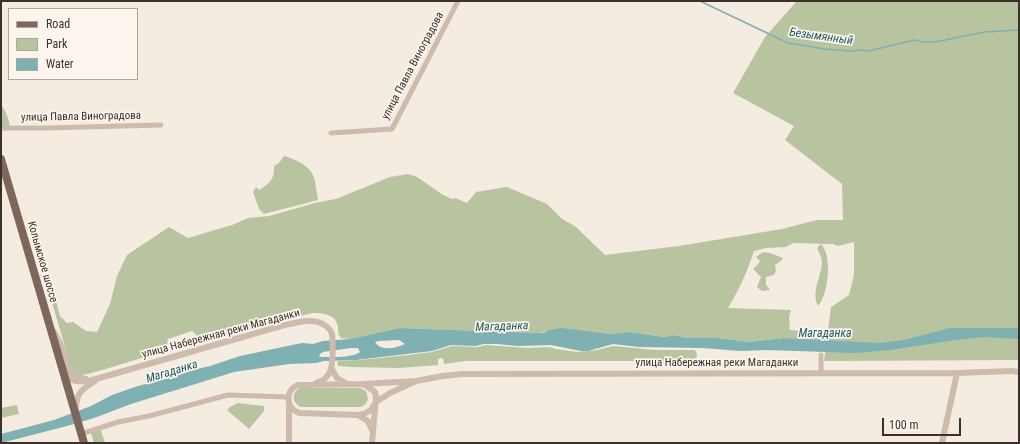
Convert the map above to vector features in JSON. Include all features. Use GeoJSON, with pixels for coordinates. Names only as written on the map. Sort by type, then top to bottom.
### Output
{"type":"FeatureCollection","features":[{"type":"Feature","properties":{"kind":"main road","name":"Колымское шоссе"},"geometry":{"type":"LineString","coordinates":[[1,159],[62,372],[74,402],[76,418],[84,443]]}},
{"type":"Feature","properties":{"kind":"street","name":"улица Павла Виноградова"},"geometry":{"type":"LineString","coordinates":[[331,133],[392,129],[458,1]]}},
{"type":"Feature","properties":{"kind":"street","name":"улица Павла Виноградова"},"geometry":{"type":"LineString","coordinates":[[1,128],[161,125]]}},
{"type":"Feature","properties":{"kind":"street"},"geometry":{"type":"LineString","coordinates":[[47,320],[60,343],[72,374],[83,379],[102,377]]}},
{"type":"Feature","properties":{"kind":"street","name":"улица Набережная реки Магаданки"},"geometry":{"type":"LineString","coordinates":[[102,377],[281,326],[300,322],[322,323],[328,328],[332,335],[331,368]]}},
{"type":"Feature","properties":{"kind":"street"},"geometry":{"type":"LineString","coordinates":[[821,356],[821,373]]}},
{"type":"Feature","properties":{"kind":"street"},"geometry":{"type":"LineString","coordinates":[[315,384],[322,381],[329,373],[331,368]]}},
{"type":"Feature","properties":{"kind":"street"},"geometry":{"type":"LineString","coordinates":[[331,368],[338,379],[354,385]]}},
{"type":"Feature","properties":{"kind":"street"},"geometry":{"type":"LineString","coordinates":[[62,372],[70,379],[77,382],[89,381],[102,377]]}},
{"type":"Feature","properties":{"kind":"street","name":"улица Набережная реки Магаданки"},"geometry":{"type":"LineString","coordinates":[[288,400],[294,386],[305,384],[354,385],[416,381],[443,376],[484,374],[1019,372]]}},
{"type":"Feature","properties":{"kind":"street"},"geometry":{"type":"LineString","coordinates":[[942,443],[957,373]]}},
{"type":"Feature","properties":{"kind":"street"},"geometry":{"type":"LineString","coordinates":[[74,402],[86,386],[102,377]]}},
{"type":"Feature","properties":{"kind":"street","name":"улица Набережная реки Магаданки"},"geometry":{"type":"LineString","coordinates":[[358,415],[370,410],[376,402],[398,389],[416,381]]}},
{"type":"Feature","properties":{"kind":"street"},"geometry":{"type":"LineString","coordinates":[[363,384],[375,392],[376,402],[372,443]]}},
{"type":"Feature","properties":{"kind":"street"},"geometry":{"type":"LineString","coordinates":[[80,432],[149,416],[228,395],[288,400]]}},
{"type":"Feature","properties":{"kind":"street"},"geometry":{"type":"LineString","coordinates":[[288,400],[293,410],[299,413],[358,415],[368,422],[372,432]]}},
{"type":"Feature","properties":{"kind":"street"},"geometry":{"type":"LineString","coordinates":[[288,400],[290,428],[289,443]]}},
{"type":"Feature","properties":{"kind":"street"},"geometry":{"type":"LineString","coordinates":[[290,428],[296,418],[305,414]]}},
{"type":"Feature","properties":{"kind":"green space"},"geometry":{"type":"Polygon","coordinates":[[[797,1],[1019,1],[1019,360],[824,361],[831,307],[849,295],[854,275],[854,242],[838,246],[833,244],[793,243],[786,247],[766,248],[754,251],[749,266],[728,308],[791,310],[789,317],[790,330],[816,332],[820,340],[784,338],[749,342],[718,338],[686,338],[675,335],[666,337],[630,332],[610,334],[549,330],[539,333],[399,328],[350,339],[341,338],[338,333],[338,327],[335,319],[325,314],[312,313],[203,341],[192,331],[168,339],[166,350],[83,375],[78,375],[72,371],[51,299],[51,293],[54,294],[60,316],[67,323],[73,322],[86,331],[97,332],[110,304],[117,276],[127,255],[169,227],[188,238],[232,225],[248,218],[269,216],[315,203],[336,199],[390,177],[408,174],[417,177],[443,195],[467,203],[476,192],[507,187],[547,204],[561,218],[576,227],[605,255],[679,246],[782,229],[817,220],[843,220],[842,184],[785,140],[794,126],[733,93],[765,37],[797,1]]]}},
{"type":"Feature","properties":{"kind":"green space"},"geometry":{"type":"Polygon","coordinates":[[[1,105],[9,120],[9,129],[5,131],[1,128],[1,105]]]}},
{"type":"Feature","properties":{"kind":"green space"},"geometry":{"type":"Polygon","coordinates":[[[284,156],[303,164],[311,171],[315,181],[318,200],[264,214],[259,209],[253,192],[256,187],[259,190],[271,181],[274,166],[279,163],[284,156]]]}},
{"type":"Feature","properties":{"kind":"green space"},"geometry":{"type":"Polygon","coordinates":[[[821,244],[827,257],[828,275],[827,285],[818,306],[816,300],[816,290],[822,263],[817,248],[821,244]]]}},
{"type":"Feature","properties":{"kind":"green space"},"geometry":{"type":"Polygon","coordinates":[[[763,252],[783,258],[775,265],[776,271],[774,275],[766,277],[766,285],[770,290],[762,291],[757,287],[761,277],[753,269],[760,261],[756,257],[763,252]]]}},
{"type":"Feature","properties":{"kind":"green space"},"geometry":{"type":"Polygon","coordinates":[[[486,345],[528,348],[549,347],[577,352],[597,350],[613,346],[655,350],[695,350],[697,354],[696,360],[693,361],[465,361],[444,364],[443,358],[438,359],[438,365],[399,368],[350,367],[337,365],[338,361],[432,352],[452,346],[477,347],[486,345]]]}},
{"type":"Feature","properties":{"kind":"green space"},"geometry":{"type":"Polygon","coordinates":[[[300,388],[360,388],[366,391],[368,399],[366,404],[361,407],[301,407],[294,401],[294,395],[300,388]]]}},
{"type":"Feature","properties":{"kind":"green space"},"geometry":{"type":"Polygon","coordinates":[[[238,403],[264,406],[264,411],[249,429],[227,410],[238,403]]]}},
{"type":"Feature","properties":{"kind":"green space"},"geometry":{"type":"Polygon","coordinates":[[[17,405],[19,414],[1,418],[1,408],[17,405]]]}},
{"type":"Feature","properties":{"kind":"green space"},"geometry":{"type":"Polygon","coordinates":[[[100,428],[105,443],[94,443],[90,431],[100,428]]]}},
{"type":"Feature","properties":{"kind":"water"},"geometry":{"type":"Polygon","coordinates":[[[399,328],[544,333],[548,330],[561,328],[610,334],[630,332],[665,337],[675,335],[686,338],[718,338],[749,342],[784,338],[880,343],[904,340],[950,328],[1019,328],[1019,339],[984,337],[890,350],[855,353],[767,350],[741,351],[702,348],[639,347],[613,344],[588,351],[551,345],[451,345],[432,351],[356,360],[289,364],[234,372],[131,404],[94,418],[1,443],[1,434],[54,420],[91,406],[112,395],[169,378],[179,373],[210,366],[240,356],[302,343],[313,344],[323,341],[350,339],[399,328]],[[399,340],[375,342],[381,347],[385,348],[397,347],[405,344],[399,340]],[[358,348],[323,352],[319,356],[347,356],[360,352],[358,348]]]}},
{"type":"Feature","properties":{"kind":"waterway","name":"Безымянный"},"geometry":{"type":"LineString","coordinates":[[700,1],[788,43],[825,49],[868,51],[915,40],[935,42],[984,32],[1019,30]]}},
{"type":"Feature","properties":{"kind":"water label","name":"Магаданка"},"geometry":{"type":"Point","coordinates":[502,327]}},
{"type":"Feature","properties":{"kind":"water label","name":"Магаданка"},"geometry":{"type":"Point","coordinates":[825,334]}},
{"type":"Feature","properties":{"kind":"water label","name":"Магаданка"},"geometry":{"type":"Point","coordinates":[172,372]}}]}
